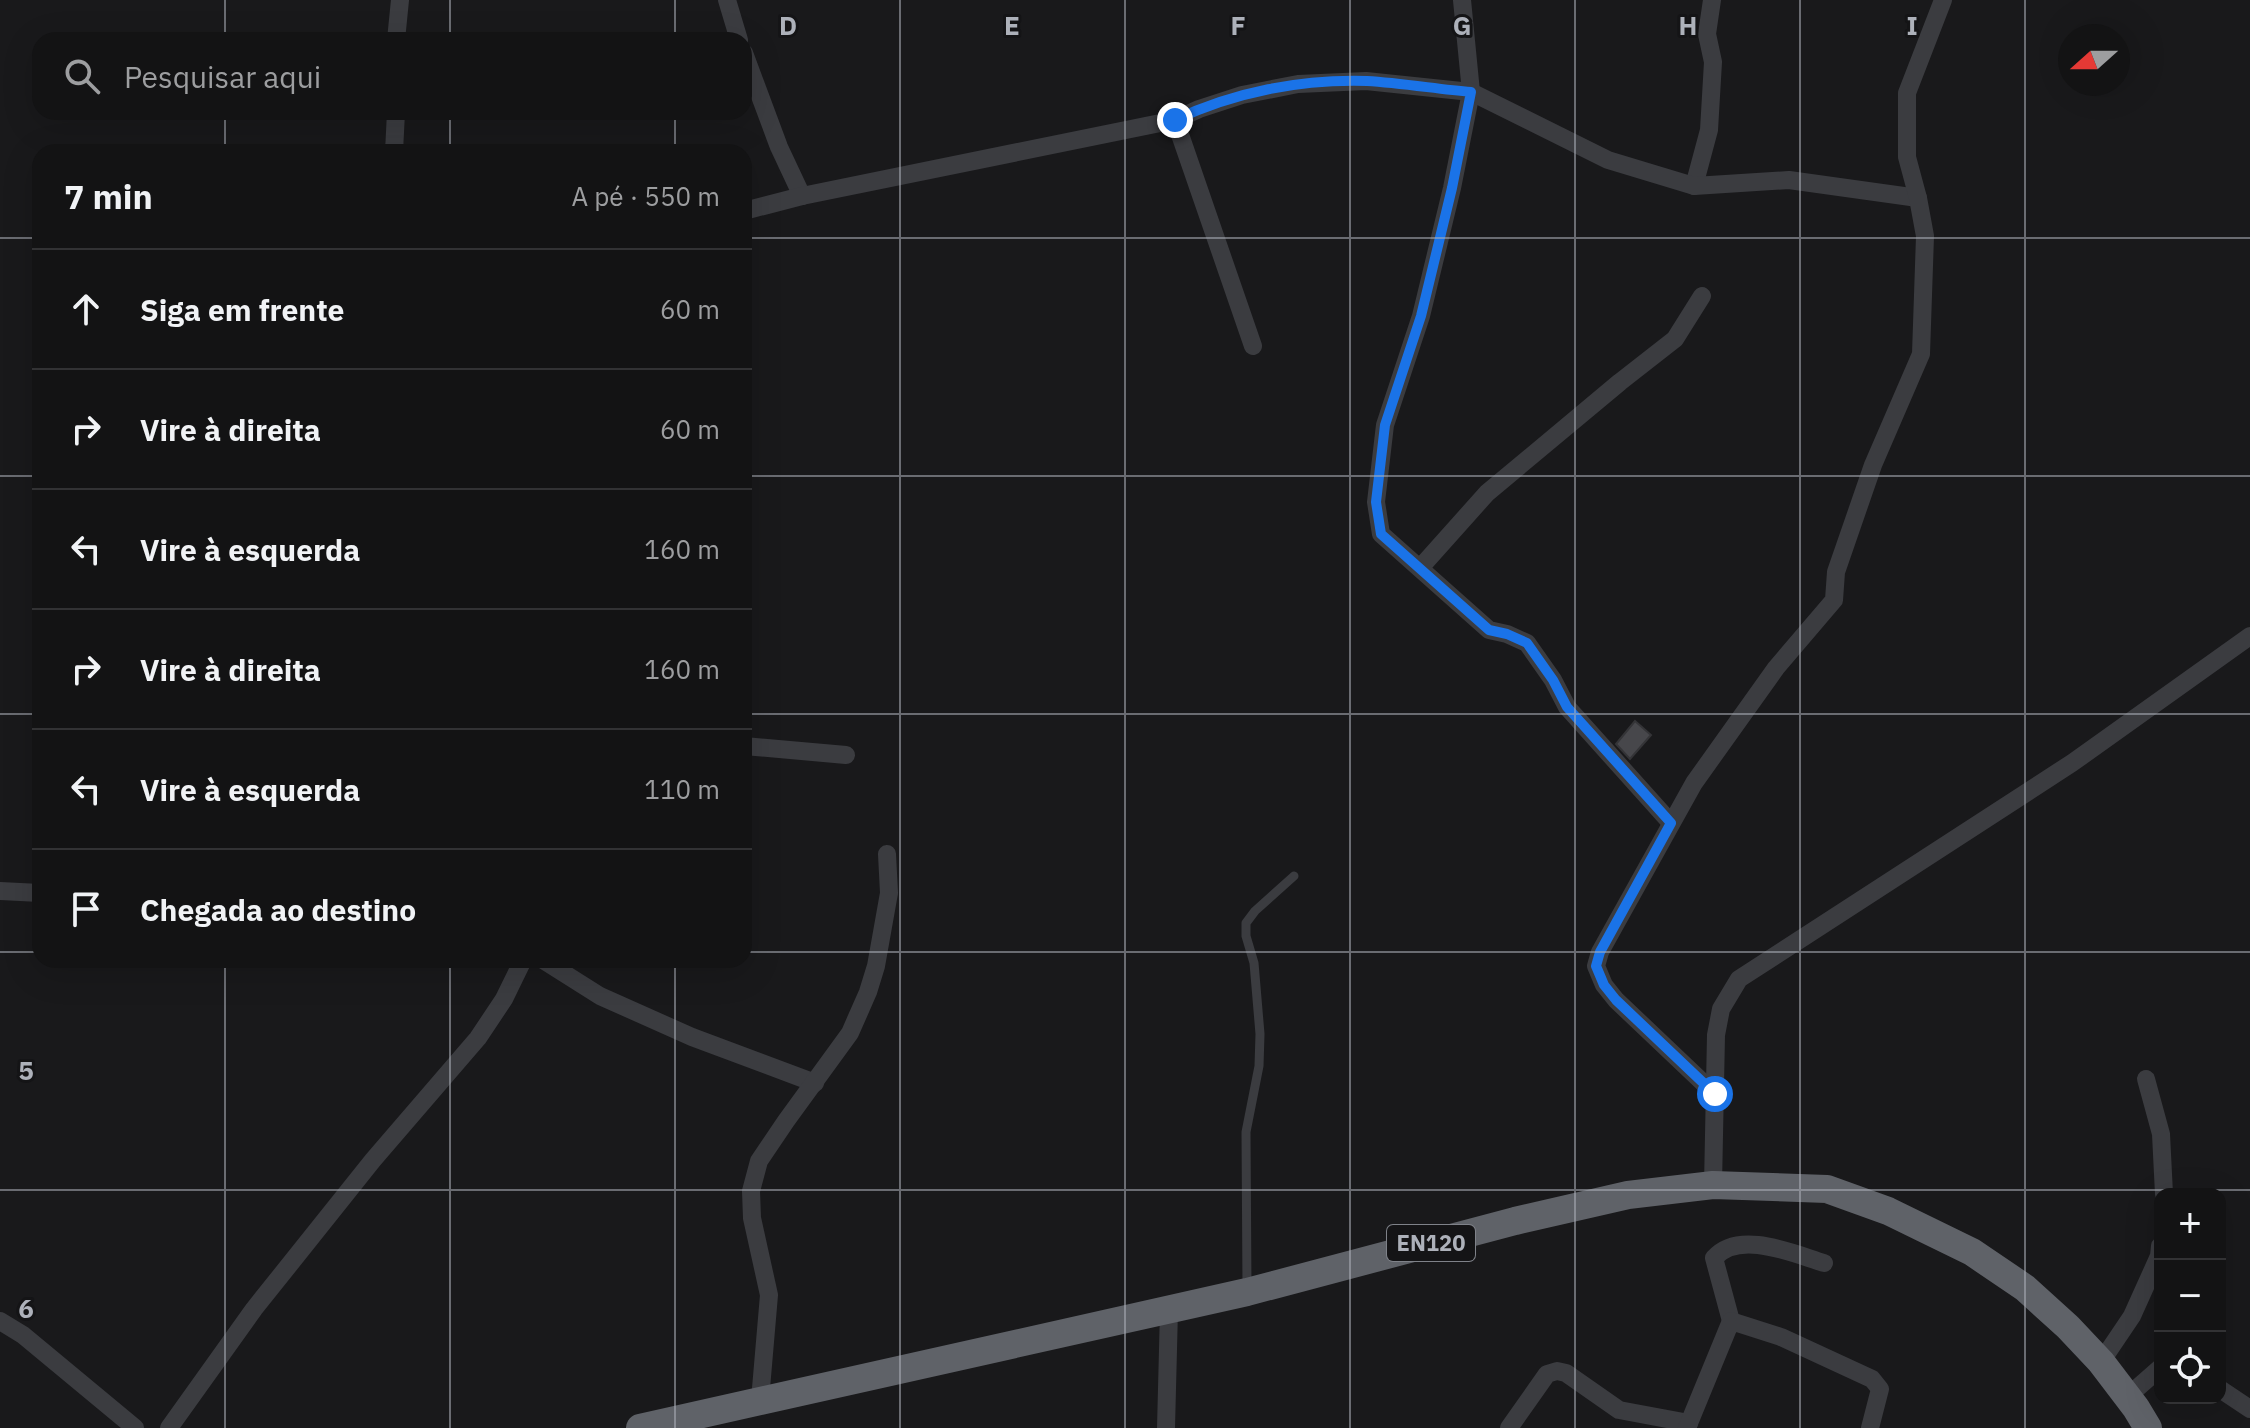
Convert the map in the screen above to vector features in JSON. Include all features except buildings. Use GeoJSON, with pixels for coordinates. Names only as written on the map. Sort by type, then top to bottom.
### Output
{"type":"FeatureCollection","features":[{"type":"Feature","properties":{"kind":"highway","name":"EN120"},"geometry":{"type":"LineString","coordinates":[[640,1428],[1247,1292],[1628,1195],[1713,1185],[1827,1189],[1888,1211],[1972,1252],[2025,1288],[2068,1327],[2101,1362],[2148,1428]]}},
{"type":"Feature","properties":{"kind":"street"},"geometry":{"type":"LineString","coordinates":[[397,32],[400,0]]}},
{"type":"Feature","properties":{"kind":"street"},"geometry":{"type":"LineString","coordinates":[[727,0],[737,32]]}},
{"type":"Feature","properties":{"kind":"street"},"geometry":{"type":"LineString","coordinates":[[1462,0],[1471,92],[1421,316],[1385,425],[1376,502],[1381,534],[1489,630],[1527,643],[1553,680],[1567,707],[1671,823]]}},
{"type":"Feature","properties":{"kind":"street"},"geometry":{"type":"LineString","coordinates":[[1694,186],[1709,130],[1713,62],[1707,34],[1712,0]]}},
{"type":"Feature","properties":{"kind":"street"},"geometry":{"type":"LineString","coordinates":[[1715,1094],[1616,1000],[1604,985],[1596,966],[1600,952],[1694,783],[1776,668],[1834,600],[1836,572],[1873,465],[1921,354],[1925,236],[1907,157],[1907,93],[1943,0]]}},
{"type":"Feature","properties":{"kind":"street"},"geometry":{"type":"LineString","coordinates":[[752,74],[779,147],[802,196]]}},
{"type":"Feature","properties":{"kind":"street"},"geometry":{"type":"LineString","coordinates":[[752,209],[1175,120],[1242,95],[1298,84],[1366,81],[1471,92],[1608,160],[1694,186],[1789,180],[1918,198]]}},
{"type":"Feature","properties":{"kind":"street"},"geometry":{"type":"LineString","coordinates":[[394,144],[396,120]]}},
{"type":"Feature","properties":{"kind":"street"},"geometry":{"type":"LineString","coordinates":[[1175,120],[1253,346]]}},
{"type":"Feature","properties":{"kind":"street"},"geometry":{"type":"LineString","coordinates":[[1420,568],[1487,493],[1675,339],[1702,296]]}},
{"type":"Feature","properties":{"kind":"street"},"geometry":{"type":"LineString","coordinates":[[1713,1185],[1716,1035],[1721,1009],[1739,979],[2072,763],[2250,636]]}},
{"type":"Feature","properties":{"kind":"street"},"geometry":{"type":"LineString","coordinates":[[752,747],[846,755]]}},
{"type":"Feature","properties":{"kind":"street"},"geometry":{"type":"LineString","coordinates":[[760,1400],[769,1295],[752,1218],[751,1191],[759,1161],[850,1033],[868,992],[876,966],[889,893],[887,854]]}},
{"type":"Feature","properties":{"kind":"street"},"geometry":{"type":"LineString","coordinates":[[0,891],[32,893]]}},
{"type":"Feature","properties":{"kind":"street"},"geometry":{"type":"LineString","coordinates":[[169,1428],[254,1309],[373,1160],[478,1038],[504,999],[519,968]]}},
{"type":"Feature","properties":{"kind":"street"},"geometry":{"type":"LineString","coordinates":[[556,968],[600,996],[692,1037],[815,1083]]}},
{"type":"Feature","properties":{"kind":"street"},"geometry":{"type":"LineString","coordinates":[[2146,1079],[2161,1134],[2164,1188]]}},
{"type":"Feature","properties":{"kind":"street"},"geometry":{"type":"LineString","coordinates":[[1509,1428],[1547,1374],[1557,1371],[1566,1373],[1619,1410],[1688,1426],[1731,1321],[1714,1258],[1720,1252],[1745,1244],[1768,1246],[1824,1263]]}},
{"type":"Feature","properties":{"kind":"street"},"geometry":{"type":"LineString","coordinates":[[2101,1362],[2132,1316],[2157,1260]]}},
{"type":"Feature","properties":{"kind":"street"},"geometry":{"type":"LineString","coordinates":[[1166,1428],[1169,1310]]}},
{"type":"Feature","properties":{"kind":"street"},"geometry":{"type":"LineString","coordinates":[[0,1321],[23,1335],[135,1428]]}},
{"type":"Feature","properties":{"kind":"street"},"geometry":{"type":"LineString","coordinates":[[1731,1321],[1781,1337],[1872,1379],[1880,1389],[1870,1428]]}},
{"type":"Feature","properties":{"kind":"street"},"geometry":{"type":"LineString","coordinates":[[2127,1397],[2154,1373]]}},
{"type":"Feature","properties":{"kind":"street"},"geometry":{"type":"LineString","coordinates":[[2226,1393],[2250,1409]]}},
{"type":"Feature","properties":{"kind":"lane"},"geometry":{"type":"LineString","coordinates":[[1247,1292],[1246,1132],[1259,1066],[1260,1034],[1255,975],[1246,923],[1294,876]]}},
{"type":"Feature","properties":{"kind":"route"},"geometry":{"type":"LineString","coordinates":[[1175,120],[1242,95],[1298,84],[1366,81],[1471,92],[1421,316],[1385,425],[1376,502],[1378,525],[1381,534],[1489,630],[1527,643],[1553,680],[1567,707],[1671,823],[1600,952],[1596,966],[1604,985],[1616,1000],[1715,1094]]}}]}
